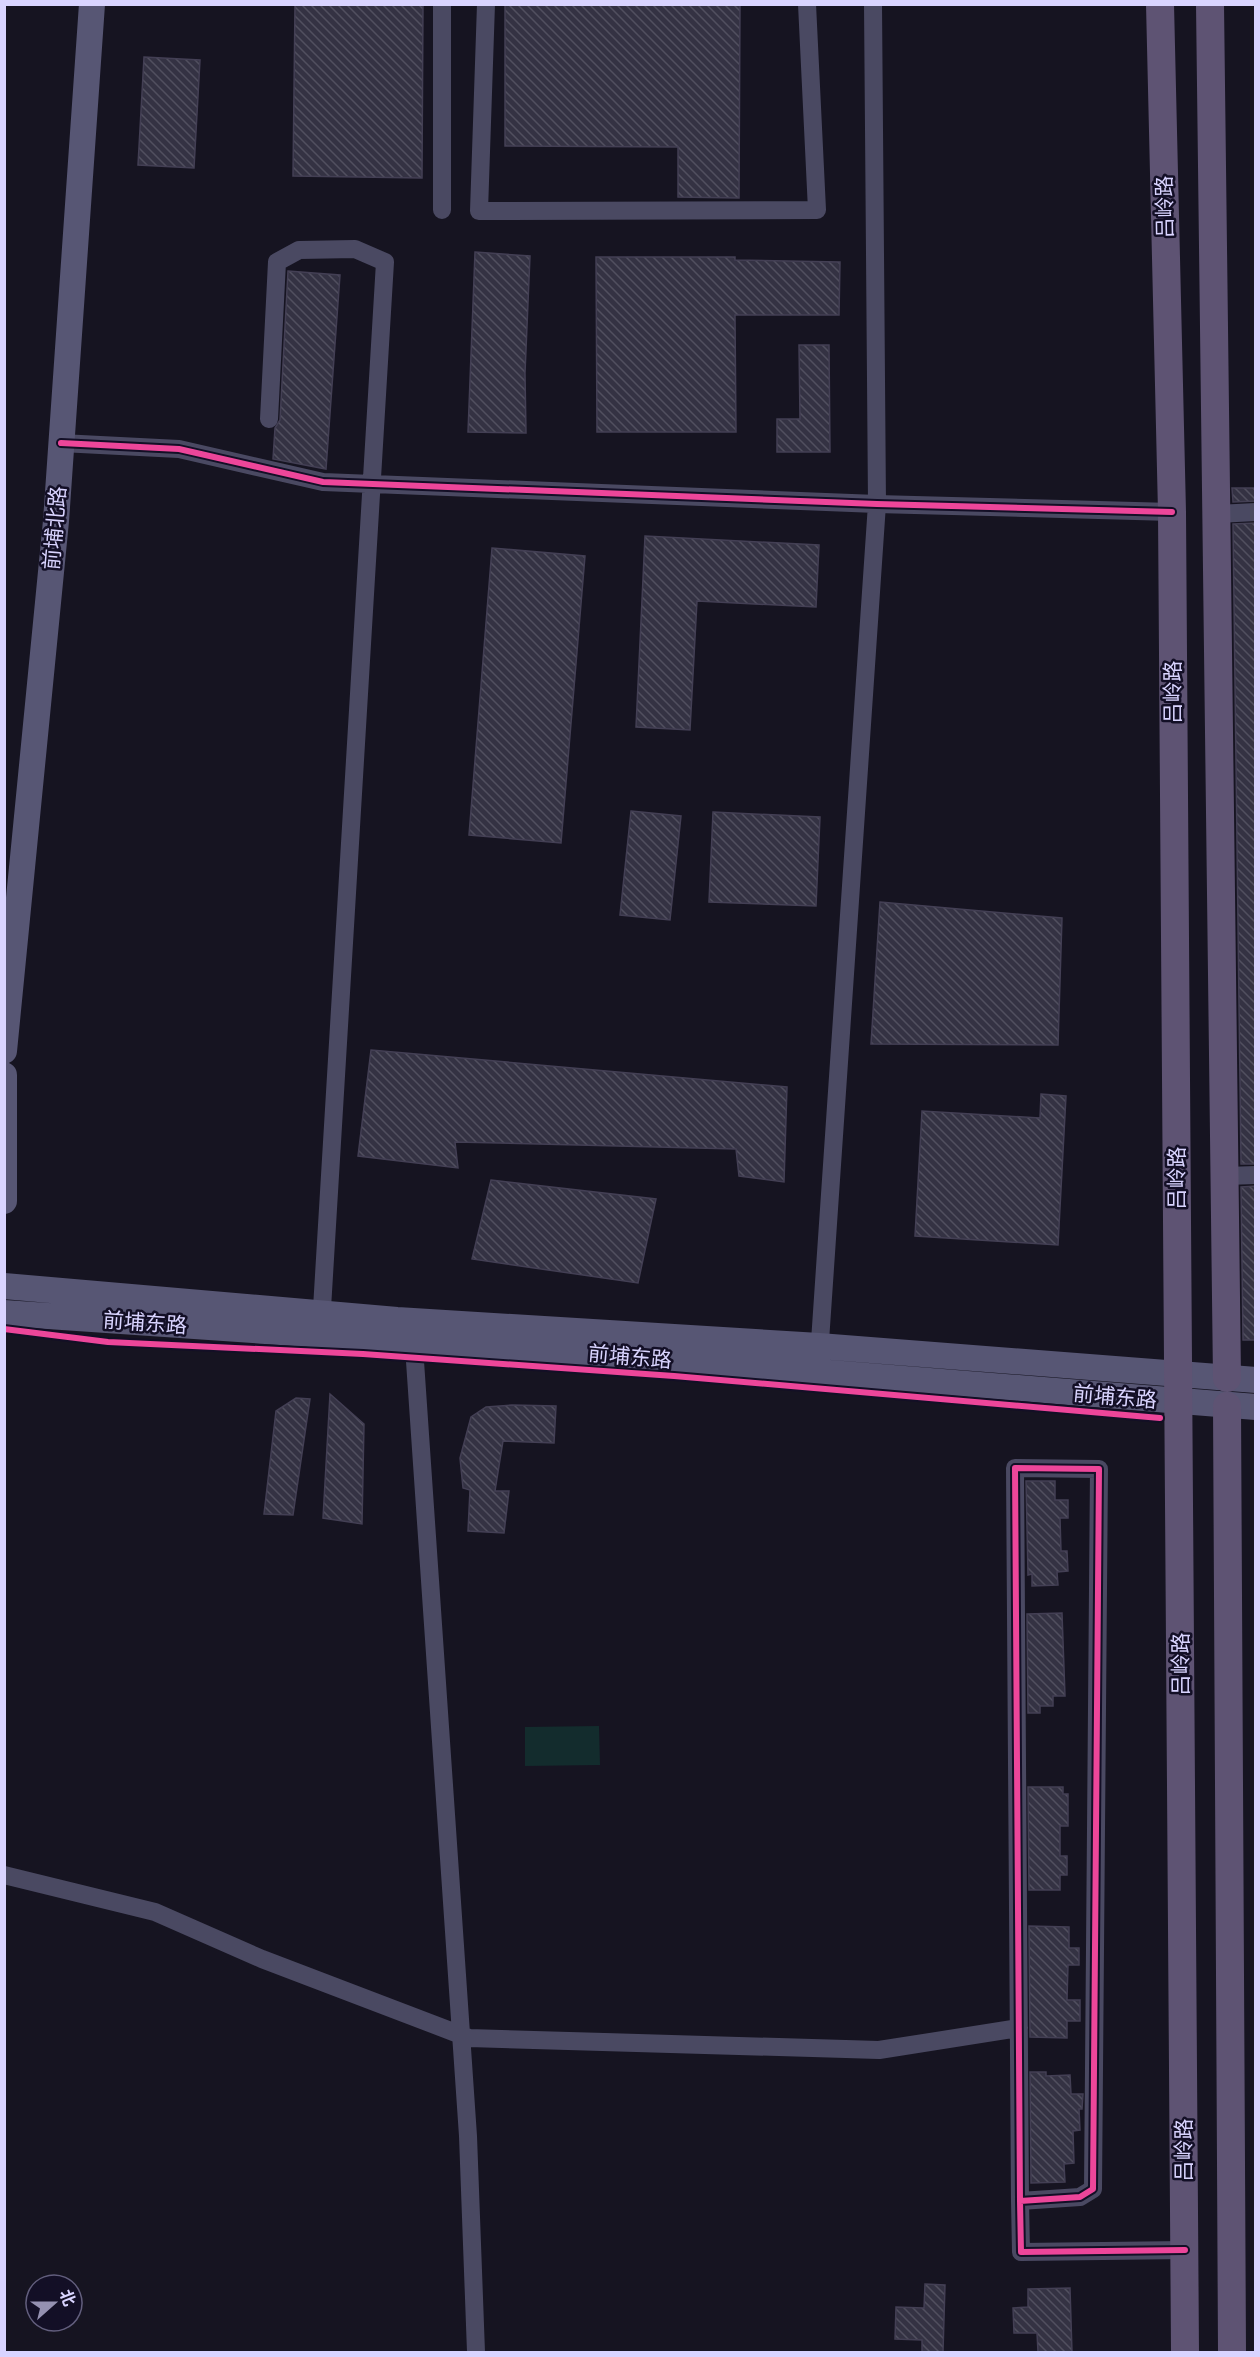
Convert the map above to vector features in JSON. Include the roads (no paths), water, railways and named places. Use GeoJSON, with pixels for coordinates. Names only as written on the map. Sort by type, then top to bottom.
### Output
{"type":"FeatureCollection","features":[{"type":"Feature","properties":{"kind":"main road","name":"前埔北路"},"geometry":{"type":"LineString","coordinates":[[4,1051],[61,443],[92,4]]}},
{"type":"Feature","properties":{"kind":"main road","name":"吕岭路"},"geometry":{"type":"LineString","coordinates":[[1160,4],[1172,512],[1185,2352]]}},
{"type":"Feature","properties":{"kind":"main road"},"geometry":{"type":"LineString","coordinates":[[1210,4],[1226,1176],[1232,2352]]}},
{"type":"Feature","properties":{"kind":"main road"},"geometry":{"type":"LineString","coordinates":[[4,1075],[4,1200]]}},
{"type":"Feature","properties":{"kind":"main road","name":"前埔东路"},"geometry":{"type":"LineString","coordinates":[[4,1286],[321,1324]]}},
{"type":"Feature","properties":{"kind":"main road","name":"前埔东路"},"geometry":{"type":"LineString","coordinates":[[4,1313],[321,1324],[413,1331],[818,1372],[1256,1407]]}},
{"type":"Feature","properties":{"kind":"main road","name":"前埔东路"},"geometry":{"type":"LineString","coordinates":[[413,1331],[819,1346],[1256,1380]]}},
{"type":"Feature","properties":{"kind":"street"},"geometry":{"type":"LineString","coordinates":[[442,4],[442,210]]}},
{"type":"Feature","properties":{"kind":"street"},"geometry":{"type":"LineString","coordinates":[[486,4],[479,211],[817,210],[807,4]]}},
{"type":"Feature","properties":{"kind":"street"},"geometry":{"type":"LineString","coordinates":[[818,1372],[877,504],[873,4]]}},
{"type":"Feature","properties":{"kind":"street"},"geometry":{"type":"LineString","coordinates":[[269,419],[277,262],[299,250],[355,249],[385,262],[321,1324]]}},
{"type":"Feature","properties":{"kind":"street"},"geometry":{"type":"LineString","coordinates":[[61,443],[179,449],[323,482],[877,504],[1172,512]]}},
{"type":"Feature","properties":{"kind":"street"},"geometry":{"type":"LineString","coordinates":[[1217,514],[1256,513]]}},
{"type":"Feature","properties":{"kind":"street"},"geometry":{"type":"LineString","coordinates":[[1226,1176],[1256,1174]]}},
{"type":"Feature","properties":{"kind":"street"},"geometry":{"type":"LineString","coordinates":[[413,1331],[468,2136],[476,2352]]}},
{"type":"Feature","properties":{"kind":"street"},"geometry":{"type":"LineString","coordinates":[[1020,2201],[1080,2197],[1093,2189],[1100,1469],[1015,1468],[1020,2201],[1021,2252],[1185,2250]]}},
{"type":"Feature","properties":{"kind":"street"},"geometry":{"type":"LineString","coordinates":[[4,1875],[155,1912],[262,1959],[461,2035],[481,2039],[879,2050],[1019,2028]]}}]}
